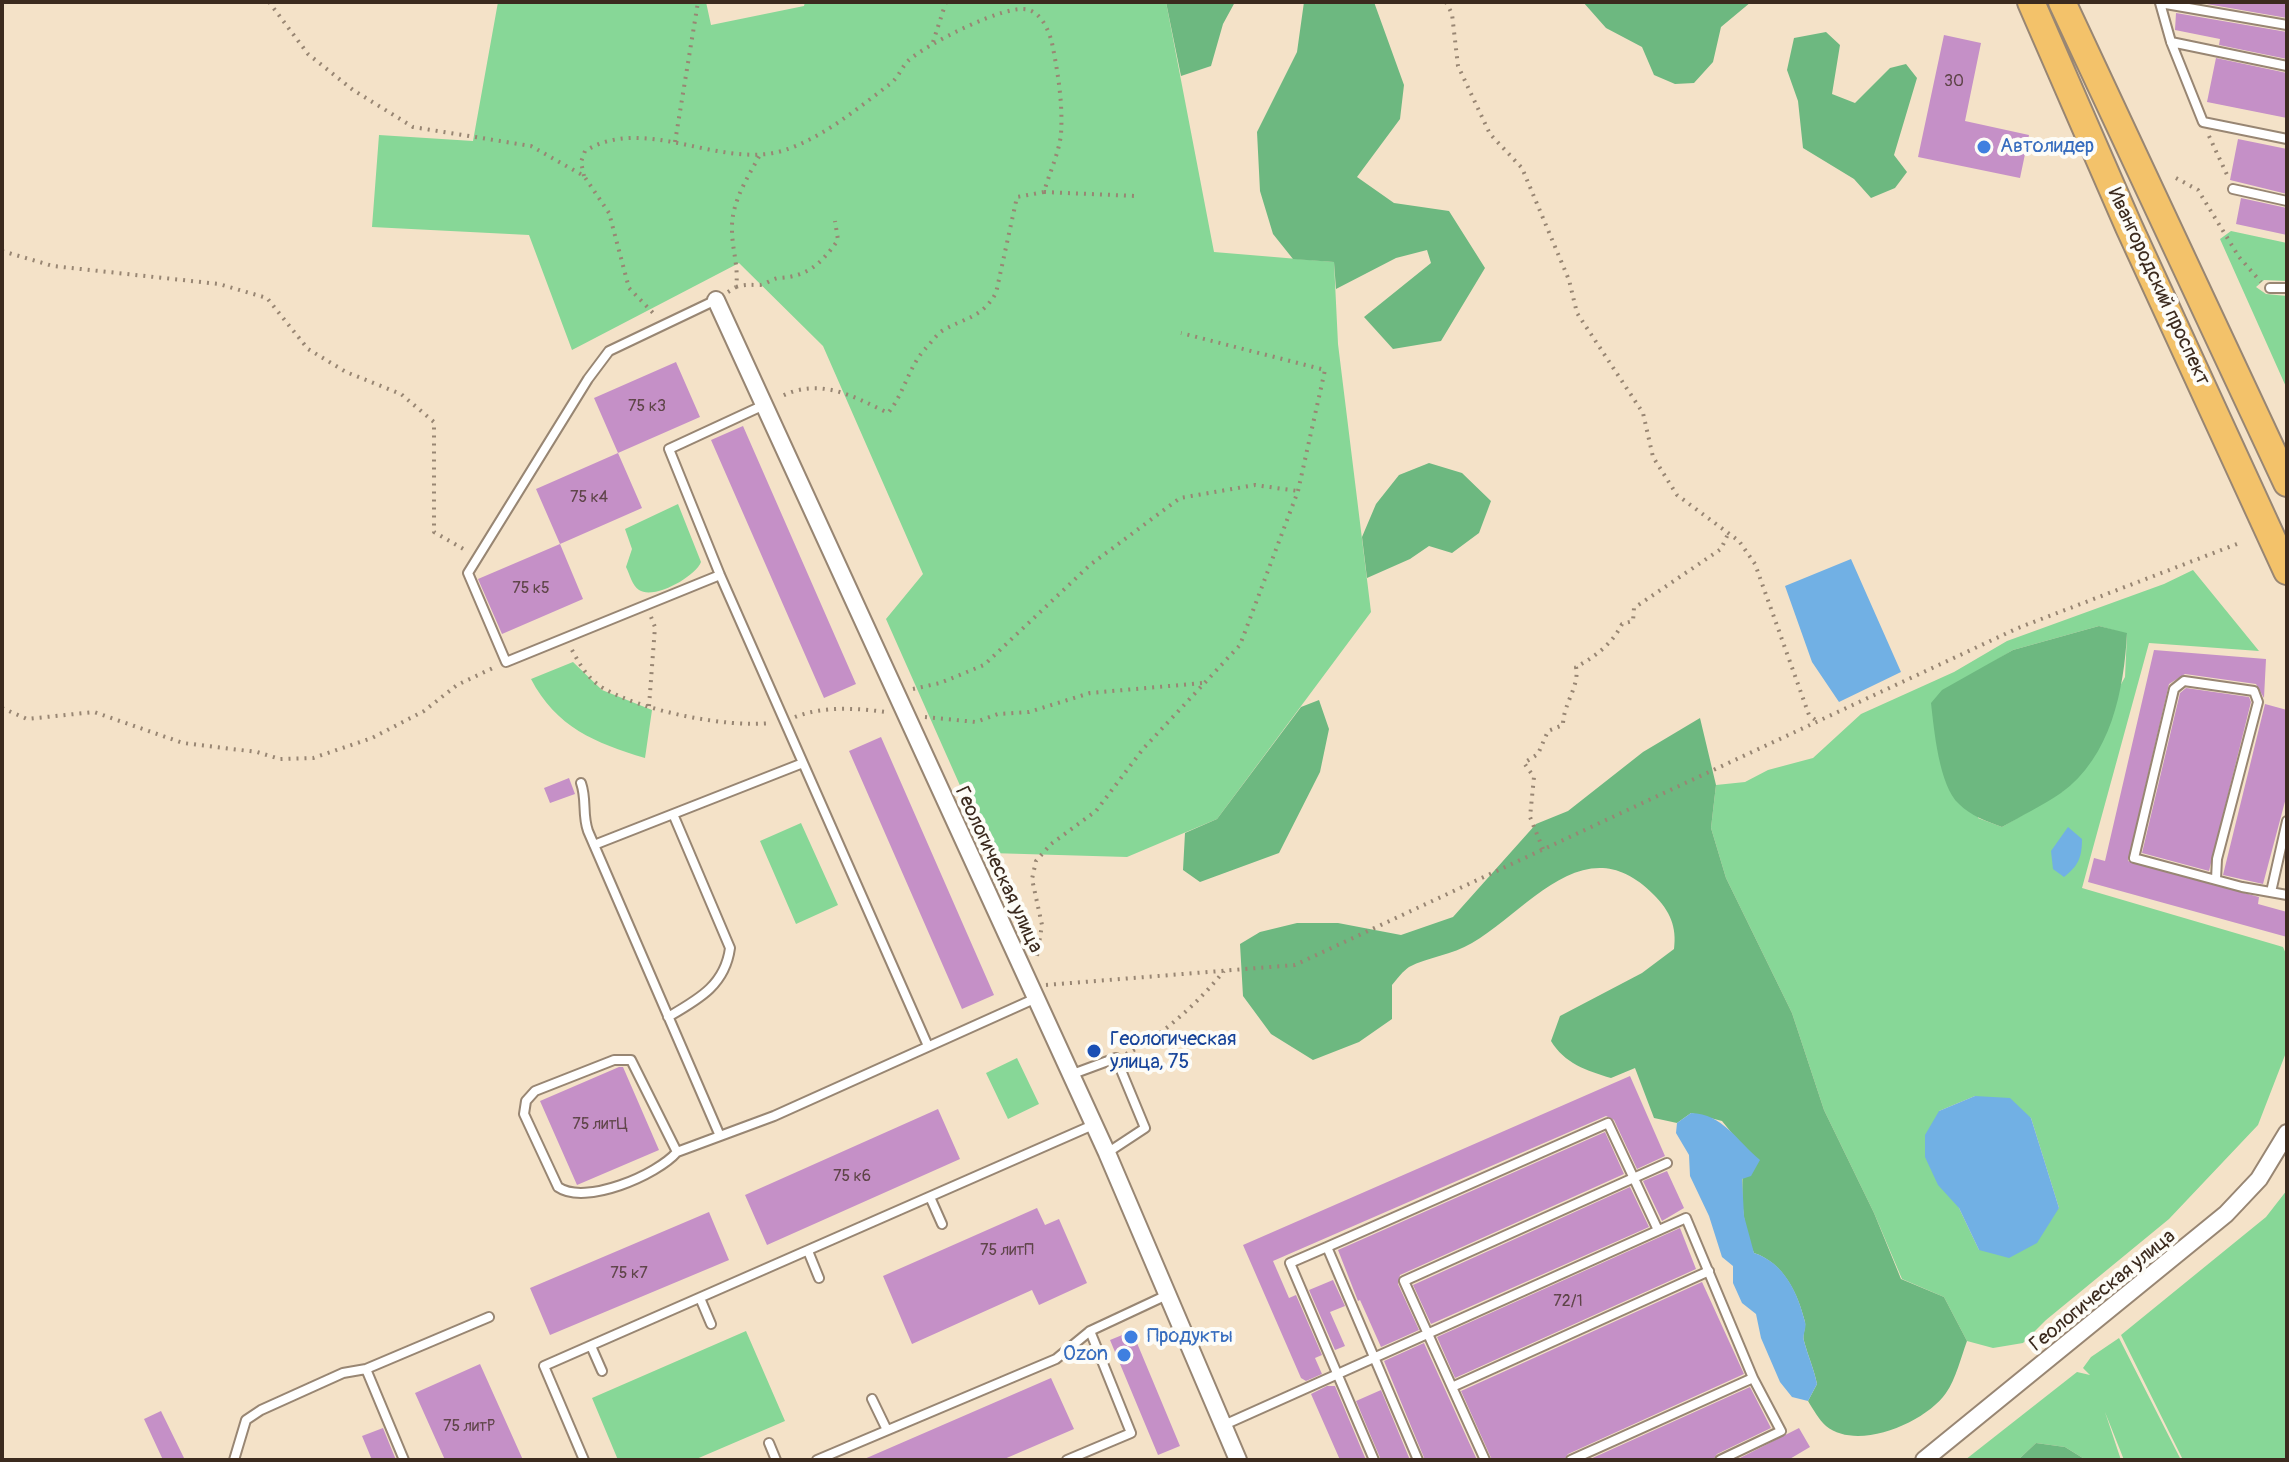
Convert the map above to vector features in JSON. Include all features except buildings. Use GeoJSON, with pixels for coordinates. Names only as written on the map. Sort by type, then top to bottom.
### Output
{"type":"FeatureCollection","features":[{"type":"Feature","properties":{"kind":"highway","name":"Ивангородский проспект"},"geometry":{"type":"LineString","coordinates":[[2031,2],[2129,227],[2287,571]]}},
{"type":"Feature","properties":{"kind":"highway","name":"Ивангородский проспект"},"geometry":{"type":"LineString","coordinates":[[2062,2],[2287,483]]}},
{"type":"Feature","properties":{"kind":"street","name":"Геологическая улица"},"geometry":{"type":"LineString","coordinates":[[716,300],[1031,993],[1107,1153],[1238,1460]]}},
{"type":"Feature","properties":{"kind":"street","name":"Геологическая улица"},"geometry":{"type":"LineString","coordinates":[[1924,1460],[2226,1214],[2259,1179],[2287,1133]]}},
{"type":"Feature","properties":{"kind":"lane"},"geometry":{"type":"LineString","coordinates":[[2287,25],[2160,3],[2171,42],[2203,122],[2287,139]]}},
{"type":"Feature","properties":{"kind":"lane"},"geometry":{"type":"LineString","coordinates":[[2171,42],[2287,66]]}},
{"type":"Feature","properties":{"kind":"lane"},"geometry":{"type":"LineString","coordinates":[[2233,189],[2287,201]]}},
{"type":"Feature","properties":{"kind":"lane"},"geometry":{"type":"LineString","coordinates":[[2270,288],[2287,288]]}},
{"type":"Feature","properties":{"kind":"lane"},"geometry":{"type":"LineString","coordinates":[[716,300],[609,351],[588,379],[468,573],[506,662],[720,575]]}},
{"type":"Feature","properties":{"kind":"lane"},"geometry":{"type":"LineString","coordinates":[[764,405],[669,449],[720,575],[928,1046]]}},
{"type":"Feature","properties":{"kind":"lane"},"geometry":{"type":"LineString","coordinates":[[2216,879],[2217,859],[2258,702],[2254,691],[2184,681],[2174,689],[2134,858],[2216,879],[2287,895]]}},
{"type":"Feature","properties":{"kind":"lane"},"geometry":{"type":"LineString","coordinates":[[594,845],[803,763]]}},
{"type":"Feature","properties":{"kind":"lane"},"geometry":{"type":"LineString","coordinates":[[581,783],[587,800],[585,822],[594,845],[720,1136]]}},
{"type":"Feature","properties":{"kind":"lane"},"geometry":{"type":"LineString","coordinates":[[668,1017],[699,999],[717,982],[728,967],[730,948],[673,814]]}},
{"type":"Feature","properties":{"kind":"lane"},"geometry":{"type":"LineString","coordinates":[[2271,892],[2287,821]]}},
{"type":"Feature","properties":{"kind":"lane"},"geometry":{"type":"LineString","coordinates":[[677,1152],[631,1060],[622,1057],[601,1065],[535,1091],[526,1101],[524,1114],[558,1187],[568,1194],[601,1191],[667,1163],[677,1152],[774,1116],[928,1046],[1031,993]]}},
{"type":"Feature","properties":{"kind":"lane"},"geometry":{"type":"LineString","coordinates":[[1069,1075],[1116,1058],[1145,1128],[1107,1153]]}},
{"type":"Feature","properties":{"kind":"lane"},"geometry":{"type":"LineString","coordinates":[[1374,1460],[1290,1263],[1608,1123],[1658,1230]]}},
{"type":"Feature","properties":{"kind":"lane"},"geometry":{"type":"LineString","coordinates":[[584,1460],[544,1366],[1093,1125]]}},
{"type":"Feature","properties":{"kind":"lane"},"geometry":{"type":"LineString","coordinates":[[1485,1460],[1404,1281],[1667,1163]]}},
{"type":"Feature","properties":{"kind":"lane"},"geometry":{"type":"LineString","coordinates":[[930,1197],[942,1224]]}},
{"type":"Feature","properties":{"kind":"lane"},"geometry":{"type":"LineString","coordinates":[[1223,1425],[1686,1218],[1753,1378],[1781,1431],[1720,1460]]}},
{"type":"Feature","properties":{"kind":"lane"},"geometry":{"type":"LineString","coordinates":[[1327,1247],[1418,1460]]}},
{"type":"Feature","properties":{"kind":"lane"},"geometry":{"type":"LineString","coordinates":[[808,1251],[819,1278]]}},
{"type":"Feature","properties":{"kind":"lane"},"geometry":{"type":"LineString","coordinates":[[1452,1387],[1709,1271]]}},
{"type":"Feature","properties":{"kind":"lane"},"geometry":{"type":"LineString","coordinates":[[817,1460],[1056,1359],[1090,1331],[1167,1295]]}},
{"type":"Feature","properties":{"kind":"lane"},"geometry":{"type":"LineString","coordinates":[[700,1298],[711,1324]]}},
{"type":"Feature","properties":{"kind":"lane"},"geometry":{"type":"LineString","coordinates":[[234,1460],[246,1420],[343,1373],[366,1369],[489,1317]]}},
{"type":"Feature","properties":{"kind":"lane"},"geometry":{"type":"LineString","coordinates":[[1067,1460],[1131,1433],[1090,1331]]}},
{"type":"Feature","properties":{"kind":"lane"},"geometry":{"type":"LineString","coordinates":[[591,1346],[602,1371]]}},
{"type":"Feature","properties":{"kind":"lane"},"geometry":{"type":"LineString","coordinates":[[366,1369],[404,1460]]}},
{"type":"Feature","properties":{"kind":"lane"},"geometry":{"type":"LineString","coordinates":[[1571,1460],[1753,1378]]}},
{"type":"Feature","properties":{"kind":"lane"},"geometry":{"type":"LineString","coordinates":[[872,1399],[887,1430]]}},
{"type":"Feature","properties":{"kind":"lane"},"geometry":{"type":"LineString","coordinates":[[769,1443],[776,1460]]}},
{"type":"Feature","properties":{"kind":"path"},"geometry":{"type":"LineString","coordinates":[[269,2],[308,54],[353,90],[413,127],[531,146],[584,176]]}},
{"type":"Feature","properties":{"kind":"path"},"geometry":{"type":"LineString","coordinates":[[675,142],[698,2]]}},
{"type":"Feature","properties":{"kind":"path"},"geometry":{"type":"LineString","coordinates":[[932,44],[946,2]]}},
{"type":"Feature","properties":{"kind":"path"},"geometry":{"type":"LineString","coordinates":[[667,324],[640,303],[629,288],[609,213],[584,176],[581,162],[585,151],[596,144],[641,139],[706,149],[779,152],[810,140],[893,82],[906,62],[932,44],[1009,11],[1026,8],[1032,2]]}},
{"type":"Feature","properties":{"kind":"path"},"geometry":{"type":"LineString","coordinates":[[1446,2],[1452,14],[1458,66],[1470,85],[1479,115],[1490,134],[1522,168],[1569,280],[1577,313],[1643,413],[1653,457],[1677,495],[1739,541],[1755,564],[1809,715],[1818,721]]}},
{"type":"Feature","properties":{"kind":"path"},"geometry":{"type":"LineString","coordinates":[[1026,8],[1036,13],[1049,31],[1058,73],[1061,136],[1044,192]]}},
{"type":"Feature","properties":{"kind":"path"},"geometry":{"type":"LineString","coordinates":[[2203,122],[2233,189]]}},
{"type":"Feature","properties":{"kind":"path"},"geometry":{"type":"LineString","coordinates":[[736,287],[738,277],[731,225],[736,201],[761,153]]}},
{"type":"Feature","properties":{"kind":"path"},"geometry":{"type":"LineString","coordinates":[[2176,178],[2198,190],[2239,257],[2257,279],[2270,288]]}},
{"type":"Feature","properties":{"kind":"path"},"geometry":{"type":"LineString","coordinates":[[764,405],[798,388],[829,387],[888,413],[900,398],[921,353],[942,331],[965,323],[988,306],[996,293],[1017,197],[1044,192],[1136,196]]}},
{"type":"Feature","properties":{"kind":"path"},"geometry":{"type":"LineString","coordinates":[[716,300],[736,287],[751,282],[759,285],[776,278],[788,280],[811,271],[838,240],[835,221]]}},
{"type":"Feature","properties":{"kind":"path"},"geometry":{"type":"LineString","coordinates":[[2,251],[53,266],[219,284],[267,298],[308,349],[346,372],[401,394],[434,422],[434,532],[477,558]]}},
{"type":"Feature","properties":{"kind":"path"},"geometry":{"type":"LineString","coordinates":[[1181,333],[1325,370],[1298,491],[1240,645],[1143,749],[1096,811],[1051,844],[1036,861],[1032,879],[1042,925],[1031,993],[1295,965],[2018,628],[2237,544]]}},
{"type":"Feature","properties":{"kind":"path"},"geometry":{"type":"LineString","coordinates":[[895,692],[940,683],[984,665],[1090,565],[1180,498],[1255,485],[1298,491]]}},
{"type":"Feature","properties":{"kind":"path"},"geometry":{"type":"LineString","coordinates":[[1543,849],[1530,817],[1534,777],[1524,763],[1538,754],[1548,731],[1563,725],[1563,710],[1578,677],[1576,667],[1593,658],[1615,639],[1622,624],[1633,621],[1634,608],[1721,549],[1728,534]]}},
{"type":"Feature","properties":{"kind":"path"},"geometry":{"type":"LineString","coordinates":[[647,604],[655,627],[649,706]]}},
{"type":"Feature","properties":{"kind":"path"},"geometry":{"type":"LineString","coordinates":[[565,638],[587,676],[603,688],[649,706],[748,725],[784,721],[811,711],[864,709],[976,722],[998,714],[1029,712],[1090,693],[1203,683]]}},
{"type":"Feature","properties":{"kind":"path"},"geometry":{"type":"LineString","coordinates":[[2,708],[27,719],[94,712],[183,743],[257,752],[280,759],[313,758],[372,738],[424,711],[457,685],[506,662]]}},
{"type":"Feature","properties":{"kind":"path"},"geometry":{"type":"LineString","coordinates":[[1116,1058],[1142,1046],[1224,971]]}},
{"type":"Feature","properties":{"kind":"green space"},"geometry":{"type":"Polygon","coordinates":[[[498,2],[706,2],[711,25],[804,6],[805,2],[1166,2],[1214,252],[1334,262],[1338,344],[1371,612],[1217,819],[1127,857],[990,853],[886,619],[923,574],[823,346],[739,263],[572,350],[529,235],[372,227],[379,135],[473,141],[498,2]]]}},
{"type":"Feature","properties":{"kind":"green space"},"geometry":{"type":"Polygon","coordinates":[[[1166,2],[1235,2],[1223,24],[1211,66],[1181,76],[1166,2]]]}},
{"type":"Feature","properties":{"kind":"green space"},"geometry":{"type":"Polygon","coordinates":[[[1304,2],[1374,2],[1404,85],[1400,119],[1357,177],[1394,203],[1449,211],[1485,268],[1441,341],[1393,349],[1364,317],[1431,263],[1427,250],[1396,258],[1336,289],[1334,262],[1293,259],[1273,234],[1260,191],[1257,132],[1297,52],[1304,2]]]}},
{"type":"Feature","properties":{"kind":"green space"},"geometry":{"type":"Polygon","coordinates":[[[1583,2],[1751,2],[1721,27],[1713,62],[1694,83],[1675,84],[1654,75],[1642,47],[1606,28],[1583,2]]]}},
{"type":"Feature","properties":{"kind":"green space"},"geometry":{"type":"Polygon","coordinates":[[[1826,32],[1840,45],[1832,94],[1855,103],[1890,68],[1906,64],[1917,78],[1894,155],[1907,172],[1895,188],[1871,198],[1854,179],[1803,148],[1798,101],[1787,70],[1794,38],[1826,32]]]}},
{"type":"Feature","properties":{"kind":"green space"},"geometry":{"type":"Polygon","coordinates":[[[2231,231],[2287,243],[2287,281],[2264,280],[2256,287],[2266,294],[2287,296],[2287,389],[2220,239],[2231,231]]]}},
{"type":"Feature","properties":{"kind":"green space"},"geometry":{"type":"Polygon","coordinates":[[[1429,463],[1462,473],[1491,501],[1479,533],[1452,553],[1429,546],[1410,559],[1367,578],[1362,537],[1376,504],[1399,475],[1429,463]]]}},
{"type":"Feature","properties":{"kind":"green space"},"geometry":{"type":"Polygon","coordinates":[[[678,504],[701,562],[691,574],[673,585],[654,592],[639,590],[626,567],[632,549],[625,529],[678,504]]]}},
{"type":"Feature","properties":{"kind":"green space"},"geometry":{"type":"Polygon","coordinates":[[[2193,570],[2259,651],[2149,643],[2082,888],[2283,947],[2287,956],[2287,1050],[2258,1125],[2169,1219],[2046,1320],[2023,1343],[1993,1348],[1967,1341],[1944,1297],[1902,1279],[1824,1110],[1792,1013],[1726,878],[1711,828],[1716,785],[1745,782],[1768,770],[1813,758],[1861,714],[1954,672],[2007,641],[2164,584],[2193,570]],[[2099,626],[2013,650],[1978,671],[1978,818],[2002,827],[2063,791],[2125,677],[2127,634],[2099,626]],[[1975,1096],[1939,1111],[1959,1208],[1979,1250],[2059,1208],[2031,1118],[1975,1096]]]}},
{"type":"Feature","properties":{"kind":"green space"},"geometry":{"type":"Polygon","coordinates":[[[2099,626],[2127,633],[2122,677],[2112,721],[2092,761],[2061,793],[2002,827],[1969,812],[1952,796],[1942,771],[1931,703],[1942,690],[2013,650],[2099,626]]]}},
{"type":"Feature","properties":{"kind":"green space"},"geometry":{"type":"Polygon","coordinates":[[[573,662],[602,690],[652,710],[645,758],[579,731],[541,696],[531,679],[573,662]]]}},
{"type":"Feature","properties":{"kind":"green space"},"geometry":{"type":"Polygon","coordinates":[[[1319,700],[1329,729],[1320,772],[1279,853],[1200,882],[1183,870],[1185,833],[1217,819],[1301,707],[1319,700]]]}},
{"type":"Feature","properties":{"kind":"green space"},"geometry":{"type":"Polygon","coordinates":[[[1700,718],[1716,785],[1711,828],[1726,878],[1792,1013],[1824,1110],[1874,1213],[1901,1279],[1944,1297],[1967,1341],[1955,1375],[1936,1404],[1908,1423],[1873,1435],[1855,1436],[1826,1426],[1808,1401],[1817,1384],[1804,1339],[1802,1311],[1794,1290],[1781,1272],[1774,1264],[1754,1253],[1744,1215],[1744,1148],[1722,1121],[1691,1113],[1677,1123],[1654,1118],[1635,1068],[1611,1078],[1569,1061],[1551,1041],[1560,1016],[1642,973],[1674,949],[1673,926],[1668,913],[1654,895],[1629,876],[1605,868],[1582,870],[1537,894],[1472,943],[1409,967],[1392,985],[1392,1019],[1359,1042],[1313,1060],[1271,1034],[1243,996],[1240,944],[1260,932],[1297,923],[1338,923],[1401,935],[1453,917],[1536,824],[1568,811],[1643,752],[1700,718]]]}},
{"type":"Feature","properties":{"kind":"green space"},"geometry":{"type":"Polygon","coordinates":[[[801,823],[838,905],[796,924],[760,841],[801,823]]]}},
{"type":"Feature","properties":{"kind":"green space"},"geometry":{"type":"Polygon","coordinates":[[[1017,1058],[1039,1104],[1008,1119],[986,1073],[1017,1058]]]}},
{"type":"Feature","properties":{"kind":"green space"},"geometry":{"type":"Polygon","coordinates":[[[2287,1190],[2287,1460],[2183,1460],[2121,1335],[2266,1217],[2287,1190]]]}},
{"type":"Feature","properties":{"kind":"green space"},"geometry":{"type":"Polygon","coordinates":[[[746,1331],[785,1421],[694,1460],[618,1460],[592,1398],[746,1331]]]}},
{"type":"Feature","properties":{"kind":"green space"},"geometry":{"type":"Polygon","coordinates":[[[2119,1338],[2181,1460],[2124,1460],[2105,1412],[2121,1460],[2086,1460],[2065,1447],[2036,1443],[2018,1460],[1965,1460],[2077,1372],[2090,1375],[2083,1368],[2091,1357],[2119,1338]]]}},
{"type":"Feature","properties":{"kind":"green space"},"geometry":{"type":"Polygon","coordinates":[[[2036,1443],[2065,1447],[2086,1460],[2018,1460],[2036,1443]]]}},
{"type":"Feature","properties":{"kind":"water"},"geometry":{"type":"Polygon","coordinates":[[[1851,559],[1901,672],[1839,702],[1812,662],[1785,586],[1851,559]]]}},
{"type":"Feature","properties":{"kind":"water"},"geometry":{"type":"Polygon","coordinates":[[[2068,827],[2082,839],[2082,846],[2078,861],[2064,877],[2053,869],[2051,851],[2068,827]]]}},
{"type":"Feature","properties":{"kind":"water"},"geometry":{"type":"Polygon","coordinates":[[[1975,1096],[2010,1098],[2031,1118],[2059,1208],[2037,1243],[2009,1258],[1979,1250],[1959,1208],[1938,1185],[1925,1157],[1925,1135],[1939,1111],[1975,1096]]]}},
{"type":"Feature","properties":{"kind":"water"},"geometry":{"type":"Polygon","coordinates":[[[1691,1113],[1721,1123],[1760,1160],[1751,1176],[1742,1179],[1744,1216],[1754,1253],[1782,1272],[1798,1301],[1805,1324],[1804,1341],[1817,1384],[1808,1401],[1792,1397],[1780,1382],[1761,1338],[1756,1314],[1742,1303],[1733,1283],[1733,1266],[1722,1257],[1709,1216],[1690,1176],[1689,1155],[1676,1133],[1677,1123],[1691,1113]]]}},
{"type":"Feature","properties":{"kind":"place","name":"Автолидер"},"geometry":{"type":"Point","coordinates":[1984,147]}},
{"type":"Feature","properties":{"kind":"place","name":"Геологическая улица, 75"},"geometry":{"type":"Point","coordinates":[1094,1051]}},
{"type":"Feature","properties":{"kind":"place","name":"Продукты"},"geometry":{"type":"Point","coordinates":[1131,1337]}},
{"type":"Feature","properties":{"kind":"place","name":"Ozon"},"geometry":{"type":"Point","coordinates":[1124,1355]}}]}
